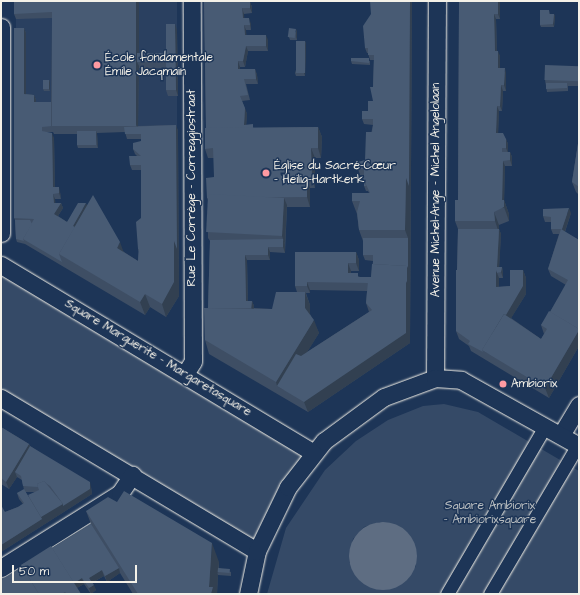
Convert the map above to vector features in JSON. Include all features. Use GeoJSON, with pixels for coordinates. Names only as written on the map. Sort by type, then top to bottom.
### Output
{"type":"FeatureCollection","features":[{"type":"Feature","properties":{"kind":"street","name":"Rue Le Corrège - Correggiostraat"},"geometry":{"type":"LineString","coordinates":[[185,374],[193,361],[192,1]]}},
{"type":"Feature","properties":{"kind":"street","name":"Avenue Michel-Ange - Michel Angelolaan"},"geometry":{"type":"LineString","coordinates":[[435,378],[436,1]]}},
{"type":"Feature","properties":{"kind":"street"},"geometry":{"type":"LineString","coordinates":[[1,27],[1,233]]}},
{"type":"Feature","properties":{"kind":"street","name":"Square Marguerite - Margaretasquare"},"geometry":{"type":"LineString","coordinates":[[1,265],[185,374],[314,453]]}},
{"type":"Feature","properties":{"kind":"street"},"geometry":{"type":"LineString","coordinates":[[248,594],[257,551],[277,505],[314,453],[337,430],[384,397],[435,378],[466,382],[561,436],[576,449],[490,594]]}},
{"type":"Feature","properties":{"kind":"street"},"geometry":{"type":"LineString","coordinates":[[1,398],[257,551]]}},
{"type":"Feature","properties":{"kind":"street"},"geometry":{"type":"LineString","coordinates":[[561,436],[579,405]]}},
{"type":"Feature","properties":{"kind":"street"},"geometry":{"type":"LineString","coordinates":[[447,594],[541,433]]}},
{"type":"Feature","properties":{"kind":"street"},"geometry":{"type":"LineString","coordinates":[[1,568],[120,493],[132,475]]}},
{"type":"Feature","properties":{"kind":"shaded area","name":"École fondamentale Émile Jacqmain"},"geometry":{"type":"Polygon","coordinates":[[[16,1],[177,1],[177,132],[16,132],[16,1]]]}},
{"type":"Feature","properties":{"kind":"shaded area"},"geometry":{"type":"Polygon","coordinates":[[[376,522],[390,522],[402,528],[411,537],[417,549],[415,569],[407,580],[396,588],[390,590],[376,590],[370,588],[359,580],[351,569],[349,563],[349,549],[351,543],[359,532],[370,524],[376,522]]]}},
{"type":"Feature","properties":{"kind":"green space"},"geometry":{"type":"Polygon","coordinates":[[[1,274],[304,455],[255,541],[1,391],[1,274]]]}},
{"type":"Feature","properties":{"kind":"green space","name":"Square Ambiorix - Ambiorixsquare"},"geometry":{"type":"Polygon","coordinates":[[[444,404],[478,412],[579,471],[579,594],[267,594],[286,528],[325,470],[356,441],[388,420],[423,406],[444,404]],[[380,522],[364,527],[353,539],[349,563],[407,580],[416,566],[416,549],[380,522]]]}},
{"type":"Feature","properties":{"kind":"building"},"geometry":{"type":"Polygon","coordinates":[[[14,1],[52,1],[52,12],[14,14],[14,1]]]}},
{"type":"Feature","properties":{"kind":"building"},"geometry":{"type":"Polygon","coordinates":[[[52,1],[136,1],[136,126],[52,126],[52,1]]]}},
{"type":"Feature","properties":{"kind":"building"},"geometry":{"type":"Polygon","coordinates":[[[204,1],[250,2],[250,8],[242,8],[243,18],[249,18],[250,25],[244,25],[245,35],[266,35],[266,46],[246,46],[243,61],[238,61],[238,69],[255,69],[256,79],[244,79],[248,95],[240,96],[245,108],[244,125],[253,124],[253,128],[206,128],[204,1]]]}},
{"type":"Feature","properties":{"kind":"building"},"geometry":{"type":"Polygon","coordinates":[[[370,1],[410,1],[409,186],[406,178],[364,178],[364,169],[358,169],[358,162],[365,160],[366,132],[372,132],[373,125],[373,119],[362,119],[362,111],[368,111],[368,101],[373,101],[370,87],[373,87],[374,55],[368,55],[368,48],[365,48],[363,26],[371,14],[370,1]]]}},
{"type":"Feature","properties":{"kind":"building"},"geometry":{"type":"Polygon","coordinates":[[[459,1],[498,1],[498,14],[494,14],[495,51],[498,51],[498,68],[505,68],[504,85],[501,85],[500,106],[497,106],[496,133],[503,133],[506,139],[506,148],[502,148],[502,152],[510,152],[510,160],[503,161],[502,200],[458,200],[459,1]]]}},
{"type":"Feature","properties":{"kind":"building"},"geometry":{"type":"Polygon","coordinates":[[[540,10],[549,10],[549,14],[554,14],[553,24],[540,25],[540,10]]]}},
{"type":"Feature","properties":{"kind":"building"},"geometry":{"type":"Polygon","coordinates":[[[166,24],[175,24],[176,90],[166,90],[166,62],[137,62],[137,53],[166,53],[166,24]]]}},
{"type":"Feature","properties":{"kind":"building"},"geometry":{"type":"Polygon","coordinates":[[[14,28],[24,28],[24,94],[34,95],[34,102],[51,102],[52,126],[42,127],[42,131],[52,133],[53,187],[59,187],[59,193],[53,194],[54,203],[61,203],[54,214],[67,222],[78,203],[86,203],[73,226],[75,227],[59,254],[62,262],[23,239],[34,219],[14,218],[14,28]]]}},
{"type":"Feature","properties":{"kind":"building"},"geometry":{"type":"Polygon","coordinates":[[[289,28],[296,29],[295,38],[288,37],[289,28]]]}},
{"type":"Feature","properties":{"kind":"building"},"geometry":{"type":"Polygon","coordinates":[[[296,41],[305,41],[305,73],[296,73],[296,41]]]}},
{"type":"Feature","properties":{"kind":"building"},"geometry":{"type":"Polygon","coordinates":[[[351,58],[369,58],[369,63],[351,61],[351,58]]]}},
{"type":"Feature","properties":{"kind":"building"},"geometry":{"type":"Polygon","coordinates":[[[545,65],[579,66],[578,81],[544,80],[545,65]]]}},
{"type":"Feature","properties":{"kind":"building"},"geometry":{"type":"Polygon","coordinates":[[[43,80],[49,80],[49,89],[43,89],[43,80]]]}},
{"type":"Feature","properties":{"kind":"building"},"geometry":{"type":"Polygon","coordinates":[[[546,83],[567,83],[567,88],[546,89],[546,83]]]}},
{"type":"Feature","properties":{"kind":"building"},"geometry":{"type":"Polygon","coordinates":[[[176,125],[177,249],[174,241],[139,241],[138,249],[136,222],[141,218],[141,165],[130,165],[129,156],[141,156],[133,149],[133,143],[141,141],[141,134],[125,134],[124,127],[176,125]]]}},
{"type":"Feature","properties":{"kind":"building","name":"Église du Sacré-Cœur - Heilig-Hartkerk"},"geometry":{"type":"Polygon","coordinates":[[[318,127],[318,148],[311,148],[312,178],[307,178],[307,197],[207,198],[206,178],[214,177],[213,148],[205,149],[205,128],[318,127]]]}},
{"type":"Feature","properties":{"kind":"building"},"geometry":{"type":"Polygon","coordinates":[[[77,131],[96,131],[96,145],[77,145],[77,131]]]}},
{"type":"Feature","properties":{"kind":"building"},"geometry":{"type":"Polygon","coordinates":[[[579,137],[579,187],[572,182],[579,137]]]}},
{"type":"Feature","properties":{"kind":"building"},"geometry":{"type":"Polygon","coordinates":[[[363,178],[406,178],[405,230],[359,230],[357,212],[360,201],[352,201],[352,193],[370,193],[363,178]]]}},
{"type":"Feature","properties":{"kind":"building"},"geometry":{"type":"Polygon","coordinates":[[[208,194],[284,198],[282,236],[206,232],[208,194]]]}},
{"type":"Feature","properties":{"kind":"building"},"geometry":{"type":"Polygon","coordinates":[[[93,195],[120,242],[117,248],[138,261],[139,241],[174,241],[174,282],[162,304],[145,294],[140,302],[59,254],[93,195]]]}},
{"type":"Feature","properties":{"kind":"building"},"geometry":{"type":"Polygon","coordinates":[[[455,200],[504,200],[504,207],[494,212],[495,221],[455,221],[455,200]]]}},
{"type":"Feature","properties":{"kind":"building"},"geometry":{"type":"Polygon","coordinates":[[[569,208],[562,229],[551,229],[551,217],[543,216],[543,209],[569,208]]]}},
{"type":"Feature","properties":{"kind":"building"},"geometry":{"type":"Polygon","coordinates":[[[15,220],[30,220],[32,224],[23,239],[24,241],[16,239],[15,220]]]}},
{"type":"Feature","properties":{"kind":"building"},"geometry":{"type":"Polygon","coordinates":[[[458,229],[499,229],[497,267],[502,267],[501,272],[497,273],[496,270],[457,270],[458,229]]]}},
{"type":"Feature","properties":{"kind":"building"},"geometry":{"type":"Polygon","coordinates":[[[561,229],[579,240],[579,329],[550,312],[568,280],[548,269],[561,229]]]}},
{"type":"Feature","properties":{"kind":"building"},"geometry":{"type":"Polygon","coordinates":[[[363,238],[408,238],[408,268],[407,266],[373,264],[373,255],[363,255],[363,238]]]}},
{"type":"Feature","properties":{"kind":"building"},"geometry":{"type":"Polygon","coordinates":[[[283,239],[283,247],[268,247],[268,255],[245,255],[246,301],[252,301],[251,308],[208,308],[210,240],[283,239]]]}},
{"type":"Feature","properties":{"kind":"building"},"geometry":{"type":"Polygon","coordinates":[[[295,252],[356,252],[356,263],[348,263],[348,273],[358,273],[358,277],[371,277],[372,264],[407,266],[407,283],[406,281],[368,281],[368,283],[307,282],[307,286],[295,286],[295,252]]]}},
{"type":"Feature","properties":{"kind":"building"},"geometry":{"type":"Polygon","coordinates":[[[456,270],[496,270],[496,287],[510,286],[510,270],[523,270],[523,286],[506,315],[504,314],[482,350],[483,352],[468,344],[470,341],[456,331],[456,270]]]}},
{"type":"Feature","properties":{"kind":"building"},"geometry":{"type":"Polygon","coordinates":[[[368,281],[406,281],[406,333],[304,402],[277,386],[296,354],[301,356],[372,310],[366,303],[368,281]]]}},
{"type":"Feature","properties":{"kind":"building"},"geometry":{"type":"Polygon","coordinates":[[[276,292],[305,292],[305,308],[314,320],[276,382],[205,340],[204,308],[272,309],[276,292]]]}},
{"type":"Feature","properties":{"kind":"building"},"geometry":{"type":"Polygon","coordinates":[[[549,311],[579,330],[545,388],[482,350],[504,314],[541,339],[547,329],[541,325],[549,311]]]}},
{"type":"Feature","properties":{"kind":"building"},"geometry":{"type":"Polygon","coordinates":[[[1,427],[29,444],[6,482],[1,478],[1,427]]]}},
{"type":"Feature","properties":{"kind":"building"},"geometry":{"type":"Polygon","coordinates":[[[30,446],[90,482],[90,489],[63,506],[50,486],[44,481],[37,484],[38,487],[23,486],[21,476],[15,472],[30,446]]]}},
{"type":"Feature","properties":{"kind":"building"},"geometry":{"type":"Polygon","coordinates":[[[44,481],[63,504],[41,517],[28,495],[39,490],[37,484],[44,481]]]}},
{"type":"Feature","properties":{"kind":"building"},"geometry":{"type":"Polygon","coordinates":[[[24,489],[42,519],[1,545],[1,505],[5,512],[24,503],[17,493],[24,489]]]}},
{"type":"Feature","properties":{"kind":"building"},"geometry":{"type":"Polygon","coordinates":[[[124,491],[212,543],[209,587],[213,587],[211,594],[138,594],[86,511],[108,497],[117,502],[124,491]]]}},
{"type":"Feature","properties":{"kind":"building"},"geometry":{"type":"Polygon","coordinates":[[[91,524],[119,568],[105,576],[102,570],[89,578],[94,585],[89,588],[82,578],[74,583],[52,548],[91,524]]]}},
{"type":"Feature","properties":{"kind":"building"},"geometry":{"type":"Polygon","coordinates":[[[51,546],[81,594],[67,594],[65,592],[62,594],[39,594],[21,565],[51,546]]]}},
{"type":"Feature","properties":{"kind":"building"},"geometry":{"type":"Polygon","coordinates":[[[22,567],[39,594],[1,594],[1,580],[22,567]]]}},
{"type":"Feature","properties":{"kind":"building"},"geometry":{"type":"Polygon","coordinates":[[[218,568],[230,569],[230,573],[218,572],[218,568]]]}},
{"type":"Feature","properties":{"kind":"place","name":"École fondamentale Émile Jacqmain"},"geometry":{"type":"Point","coordinates":[97,65]}},
{"type":"Feature","properties":{"kind":"place","name":"Église du Sacré-Cœur - Heilig-Hartkerk"},"geometry":{"type":"Point","coordinates":[266,173]}},
{"type":"Feature","properties":{"kind":"place","name":"Ambiorix"},"geometry":{"type":"Point","coordinates":[503,384]}}]}
